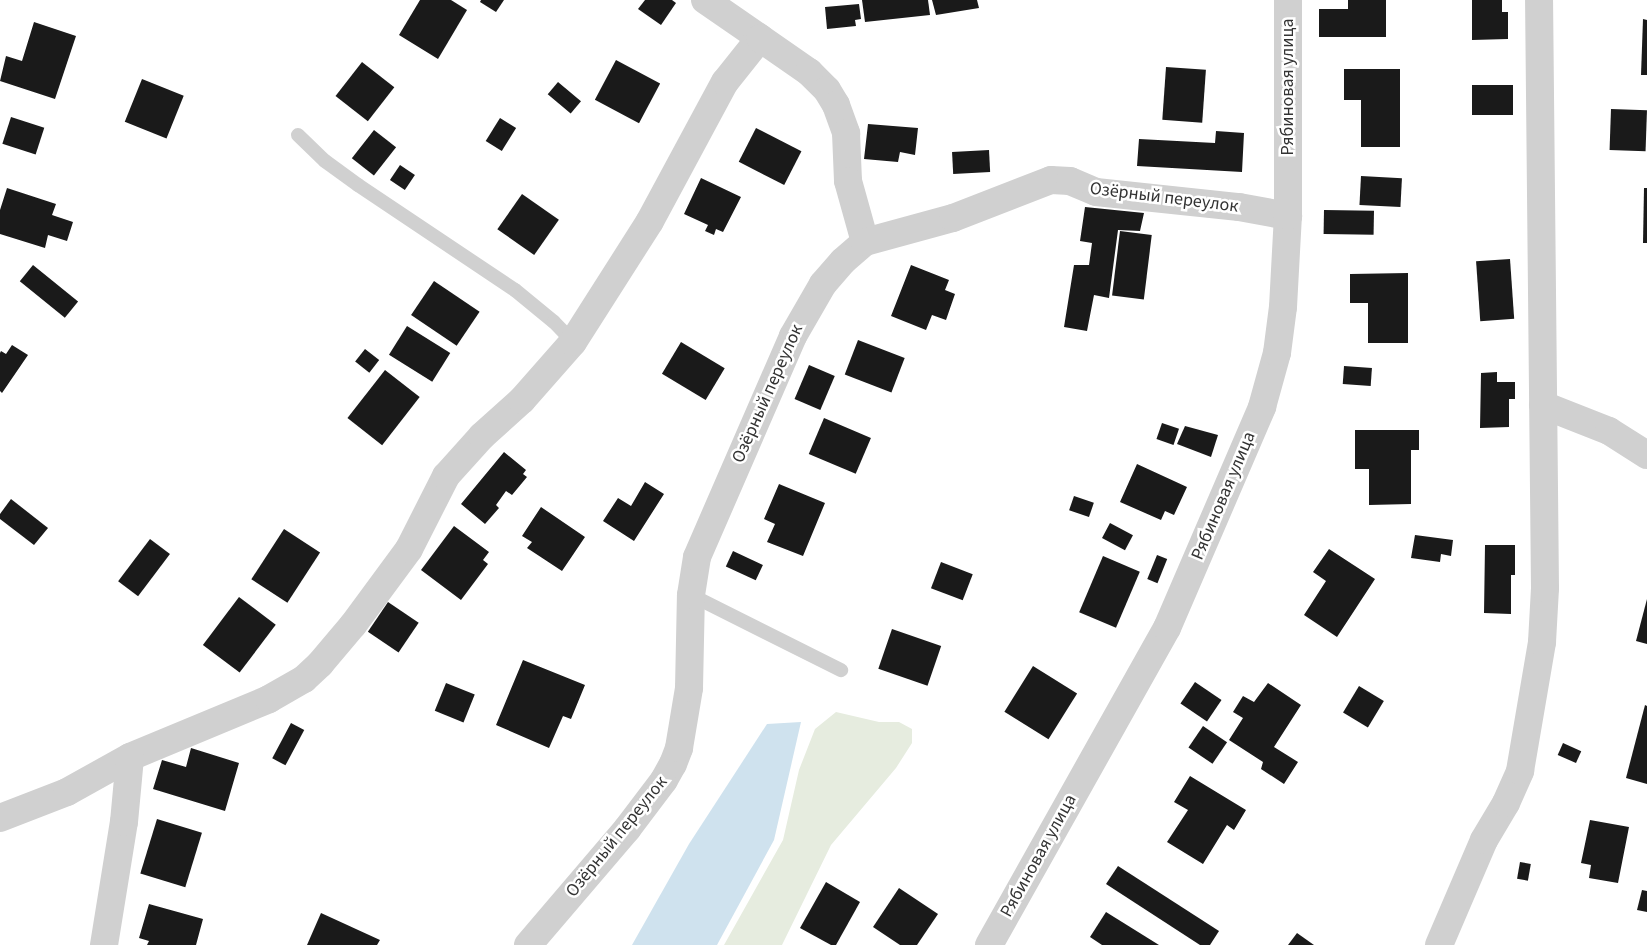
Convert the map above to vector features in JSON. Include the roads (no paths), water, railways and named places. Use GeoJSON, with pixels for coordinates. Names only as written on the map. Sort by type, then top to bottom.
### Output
{"type":"FeatureCollection","features":[{"type":"Feature","properties":{"kind":"street"},"geometry":{"type":"LineString","coordinates":[[705,0],[809,72],[827,90],[836,105],[846,133],[848,181],[865,242]]}},
{"type":"Feature","properties":{"kind":"street","name":"Рябиновая улица"},"geometry":{"type":"LineString","coordinates":[[990,945],[1166,628],[1262,408],[1277,353],[1284,307],[1288,216],[1288,0]]}},
{"type":"Feature","properties":{"kind":"street"},"geometry":{"type":"LineString","coordinates":[[1439,945],[1484,840],[1506,803],[1520,771],[1542,642],[1545,588],[1540,0]]}},
{"type":"Feature","properties":{"kind":"street"},"geometry":{"type":"LineString","coordinates":[[0,818],[67,792],[130,757],[284,692],[304,679],[320,664],[353,625],[409,549],[446,476],[482,436],[522,400],[573,342],[650,221],[725,82],[760,38]]}},
{"type":"Feature","properties":{"kind":"street","name":"Озёрный переулок"},"geometry":{"type":"LineString","coordinates":[[528,945],[627,829],[664,780],[673,764],[679,748],[689,688],[690,595],[697,557],[792,336],[822,284],[843,261],[865,242],[953,218],[1051,180],[1070,181],[1096,192],[1239,207],[1288,216]]}},
{"type":"Feature","properties":{"kind":"street"},"geometry":{"type":"LineString","coordinates":[[1543,405],[1609,431],[1647,455]]}},
{"type":"Feature","properties":{"kind":"street"},"geometry":{"type":"LineString","coordinates":[[104,945],[124,822],[130,757]]}},
{"type":"Feature","properties":{"kind":"lane"},"geometry":{"type":"LineString","coordinates":[[298,135],[319,156],[352,180],[515,290],[554,322],[573,342]]}},
{"type":"Feature","properties":{"kind":"lane"},"geometry":{"type":"LineString","coordinates":[[690,595],[841,670]]}},
{"type":"Feature","properties":{"kind":"water"},"geometry":{"type":"Polygon","coordinates":[[[801,722],[774,840],[717,945],[632,945],[689,844],[767,724],[801,722]]]}}]}
